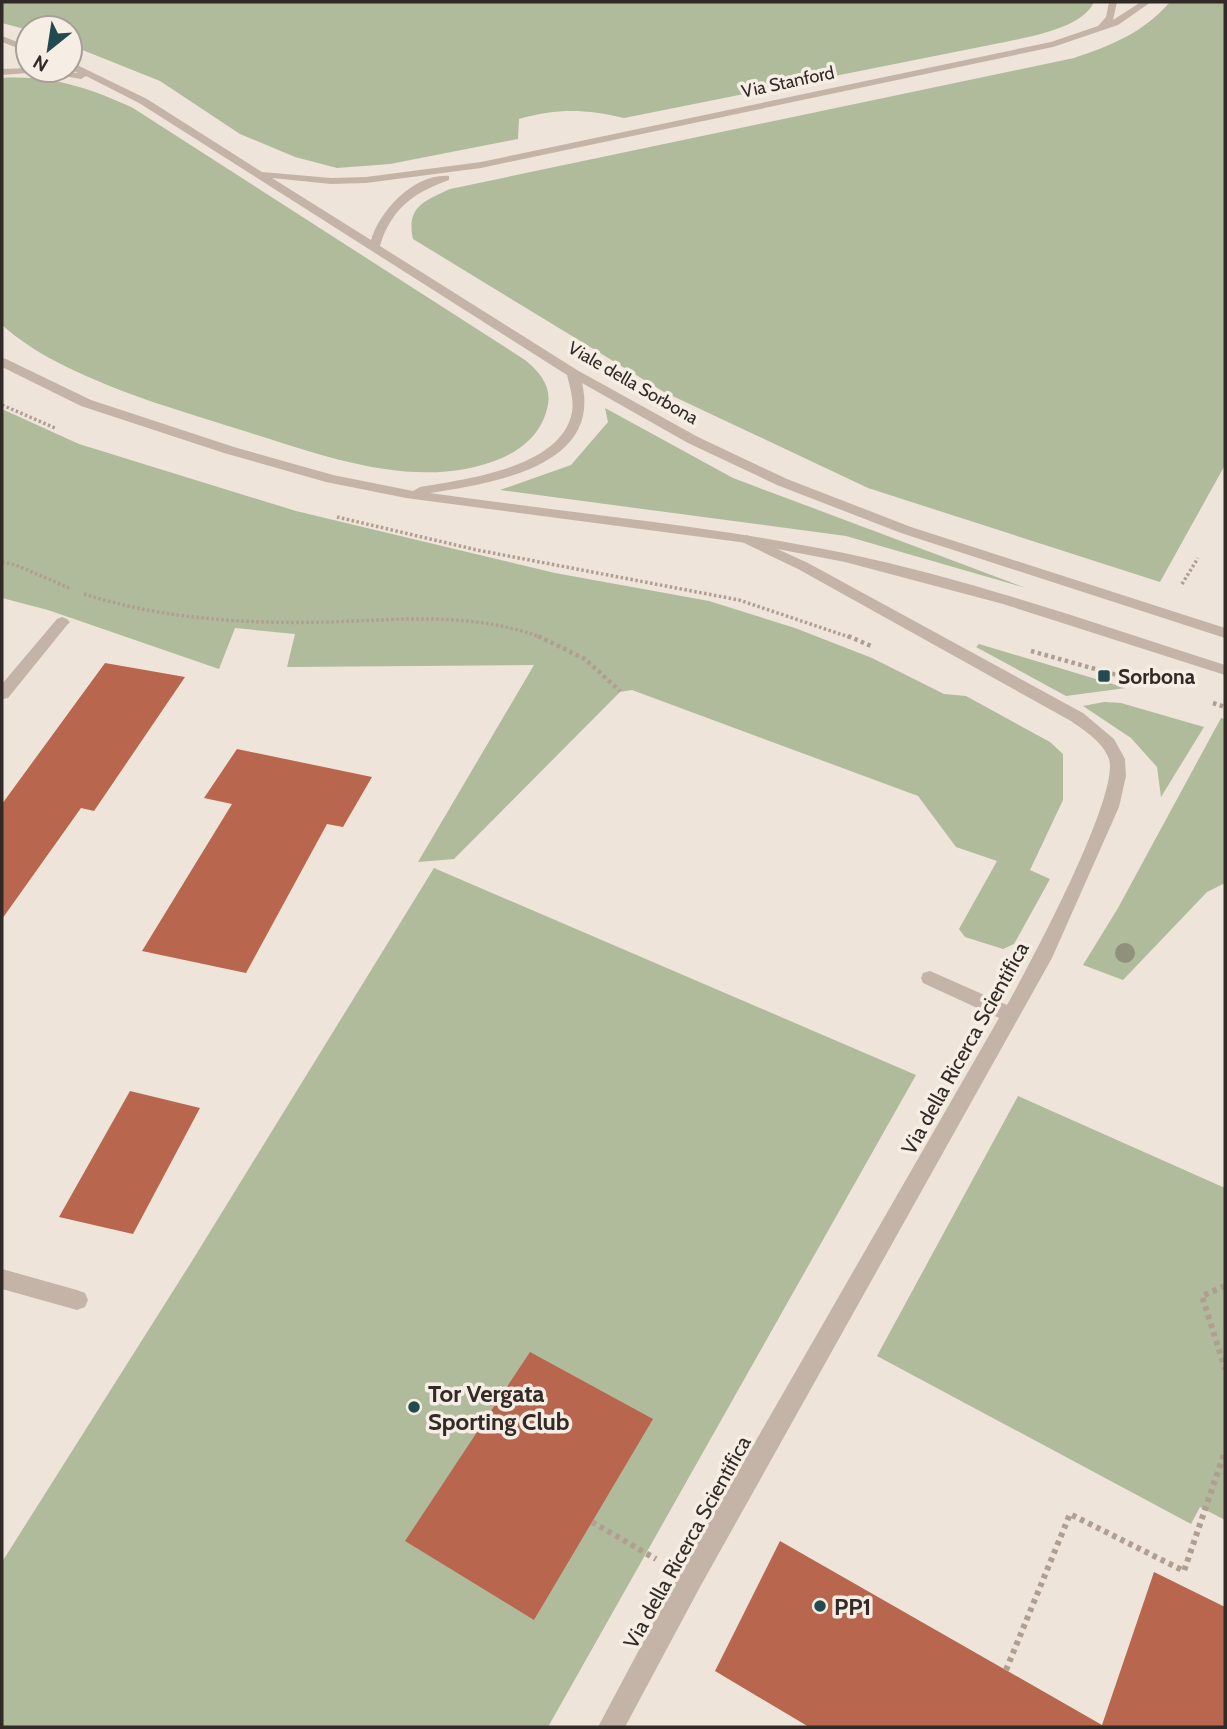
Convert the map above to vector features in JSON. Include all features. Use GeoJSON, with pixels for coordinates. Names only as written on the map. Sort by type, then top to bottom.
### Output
{"type":"FeatureCollection","features":[{"type":"Feature","properties":{"kind":"street"},"geometry":{"type":"LineString","coordinates":[[1101,28],[1110,18],[1114,2]]}},
{"type":"Feature","properties":{"kind":"street","name":"Via Stanford"},"geometry":{"type":"LineString","coordinates":[[258,173],[349,181],[481,165],[1040,47],[1101,28],[1129,16],[1147,2]]}},
{"type":"Feature","properties":{"kind":"street","name":"Viale della Sorbona"},"geometry":{"type":"LineString","coordinates":[[84,72],[171,118],[573,373],[693,440],[804,491],[962,549],[1225,633]]}},
{"type":"Feature","properties":{"kind":"street"},"geometry":{"type":"LineString","coordinates":[[84,77],[111,85]]}},
{"type":"Feature","properties":{"kind":"street","name":"Via Stanford"},"geometry":{"type":"LineString","coordinates":[[374,248],[378,231],[389,210],[405,196],[422,186],[481,165]]}},
{"type":"Feature","properties":{"kind":"street"},"geometry":{"type":"LineString","coordinates":[[2,362],[69,396],[139,421],[331,479],[406,494],[530,513],[747,539],[836,556],[926,578],[1225,670]]}},
{"type":"Feature","properties":{"kind":"street"},"geometry":{"type":"LineString","coordinates":[[406,494],[498,476],[529,464],[555,448],[569,434],[578,418],[579,401],[573,373]]}},
{"type":"Feature","properties":{"kind":"street","name":"Via della Ricerca Scientifica"},"geometry":{"type":"LineString","coordinates":[[611,1727],[691,1578],[1043,958],[1111,807],[1118,776],[1116,758],[1096,731],[1063,709],[803,566],[747,539]]}},
{"type":"Feature","properties":{"kind":"street"},"geometry":{"type":"LineString","coordinates":[[2,694],[62,622]]}},
{"type":"Feature","properties":{"kind":"street"},"geometry":{"type":"LineString","coordinates":[[930,978],[1010,1015]]}},
{"type":"Feature","properties":{"kind":"street"},"geometry":{"type":"LineString","coordinates":[[2,1279],[77,1300]]}},
{"type":"Feature","properties":{"kind":"path"},"geometry":{"type":"LineString","coordinates":[[2,405],[65,432]]}},
{"type":"Feature","properties":{"kind":"path"},"geometry":{"type":"LineString","coordinates":[[331,515],[477,550],[739,600],[825,627],[877,649]]}},
{"type":"Feature","properties":{"kind":"path"},"geometry":{"type":"LineString","coordinates":[[1180,588],[1198,558]]}},
{"type":"Feature","properties":{"kind":"path"},"geometry":{"type":"LineString","coordinates":[[2,562],[92,597],[193,615],[327,622],[434,615],[493,623],[527,632],[583,658],[620,691]]}},
{"type":"Feature","properties":{"kind":"path"},"geometry":{"type":"LineString","coordinates":[[979,663],[1003,647],[1040,652],[1144,682]]}},
{"type":"Feature","properties":{"kind":"path"},"geometry":{"type":"LineString","coordinates":[[1207,702],[1225,708]]}},
{"type":"Feature","properties":{"kind":"path"},"geometry":{"type":"LineString","coordinates":[[1225,1286],[1202,1296],[1225,1369]]}},
{"type":"Feature","properties":{"kind":"path"},"geometry":{"type":"LineString","coordinates":[[1006,1671],[1070,1514],[1184,1571],[1225,1451]]}},
{"type":"Feature","properties":{"kind":"path"},"geometry":{"type":"LineString","coordinates":[[592,1522],[691,1578]]}},
{"type":"Feature","properties":{"kind":"green space"},"geometry":{"type":"Polygon","coordinates":[[[2,2],[1094,2],[1078,19],[1024,38],[624,118],[572,111],[533,115],[519,119],[518,139],[390,164],[337,168],[295,157],[240,134],[160,81],[84,51],[84,14],[14,14],[14,26],[2,23],[2,2]]]}},
{"type":"Feature","properties":{"kind":"green space"},"geometry":{"type":"Polygon","coordinates":[[[1170,2],[1225,2],[1225,465],[1160,582],[868,488],[664,392],[413,239],[412,219],[419,206],[450,189],[1074,58],[1138,30],[1170,2]]]}},
{"type":"Feature","properties":{"kind":"green space"},"geometry":{"type":"Polygon","coordinates":[[[2,78],[14,78],[14,84],[69,84],[133,108],[525,360],[541,376],[547,388],[548,401],[544,418],[536,432],[524,444],[502,458],[470,468],[437,472],[403,471],[335,459],[145,399],[99,382],[48,357],[2,325],[2,78]]]}},
{"type":"Feature","properties":{"kind":"green space"},"geometry":{"type":"Polygon","coordinates":[[[605,408],[733,478],[1026,588],[846,536],[500,490],[571,465],[608,422],[605,408]]]}},
{"type":"Feature","properties":{"kind":"green space"},"geometry":{"type":"Polygon","coordinates":[[[2,409],[79,444],[296,511],[555,573],[709,601],[795,628],[872,658],[944,694],[966,696],[1050,742],[1063,754],[1063,800],[1030,870],[1050,879],[1014,944],[1003,949],[965,937],[959,929],[997,861],[956,847],[918,796],[632,690],[620,692],[454,859],[418,862],[534,665],[287,667],[295,634],[235,628],[219,669],[48,610],[2,598],[2,409]]]}},
{"type":"Feature","properties":{"kind":"green space"},"geometry":{"type":"Polygon","coordinates":[[[979,644],[1126,688],[1066,696],[976,647],[979,644]]]}},
{"type":"Feature","properties":{"kind":"green space"},"geometry":{"type":"Polygon","coordinates":[[[1104,702],[1121,703],[1204,727],[1161,797],[1157,767],[1131,738],[1083,706],[1104,702]]]}},
{"type":"Feature","properties":{"kind":"green space"},"geometry":{"type":"Polygon","coordinates":[[[1221,718],[1225,719],[1225,883],[1207,892],[1123,980],[1083,965],[1118,908],[1221,718]]]}},
{"type":"Feature","properties":{"kind":"green space","name":"Tor Vergata Sporting Club"},"geometry":{"type":"Polygon","coordinates":[[[434,868],[916,1075],[548,1727],[2,1727],[2,1562],[192,1261],[434,868]]]}},
{"type":"Feature","properties":{"kind":"green space"},"geometry":{"type":"Polygon","coordinates":[[[1018,1096],[1225,1188],[1225,1520],[1200,1507],[1191,1524],[877,1356],[1018,1096]]]}},
{"type":"Feature","properties":{"kind":"building"},"geometry":{"type":"Polygon","coordinates":[[[105,663],[185,677],[94,811],[81,808],[2,919],[2,804],[105,663]]]}},
{"type":"Feature","properties":{"kind":"building"},"geometry":{"type":"Polygon","coordinates":[[[237,749],[372,777],[343,827],[327,824],[246,973],[142,951],[232,804],[204,798],[237,749]]]}},
{"type":"Feature","properties":{"kind":"building"},"geometry":{"type":"Polygon","coordinates":[[[130,1091],[200,1108],[133,1234],[59,1217],[130,1091]]]}},
{"type":"Feature","properties":{"kind":"building"},"geometry":{"type":"Polygon","coordinates":[[[530,1352],[653,1419],[534,1620],[405,1541],[530,1352]]]}},
{"type":"Feature","properties":{"kind":"building","name":"PP1"},"geometry":{"type":"Polygon","coordinates":[[[780,1541],[1102,1725],[1154,1572],[1225,1607],[1225,1727],[809,1727],[715,1671],[780,1541]]]}},
{"type":"Feature","properties":{"kind":"place","name":"Sorbona"},"geometry":{"type":"Point","coordinates":[1104,676]}},
{"type":"Feature","properties":{"kind":"place","name":"Tor Vergata Sporting Club"},"geometry":{"type":"Point","coordinates":[414,1407]}},
{"type":"Feature","properties":{"kind":"place","name":"PP1"},"geometry":{"type":"Point","coordinates":[820,1606]}}]}
